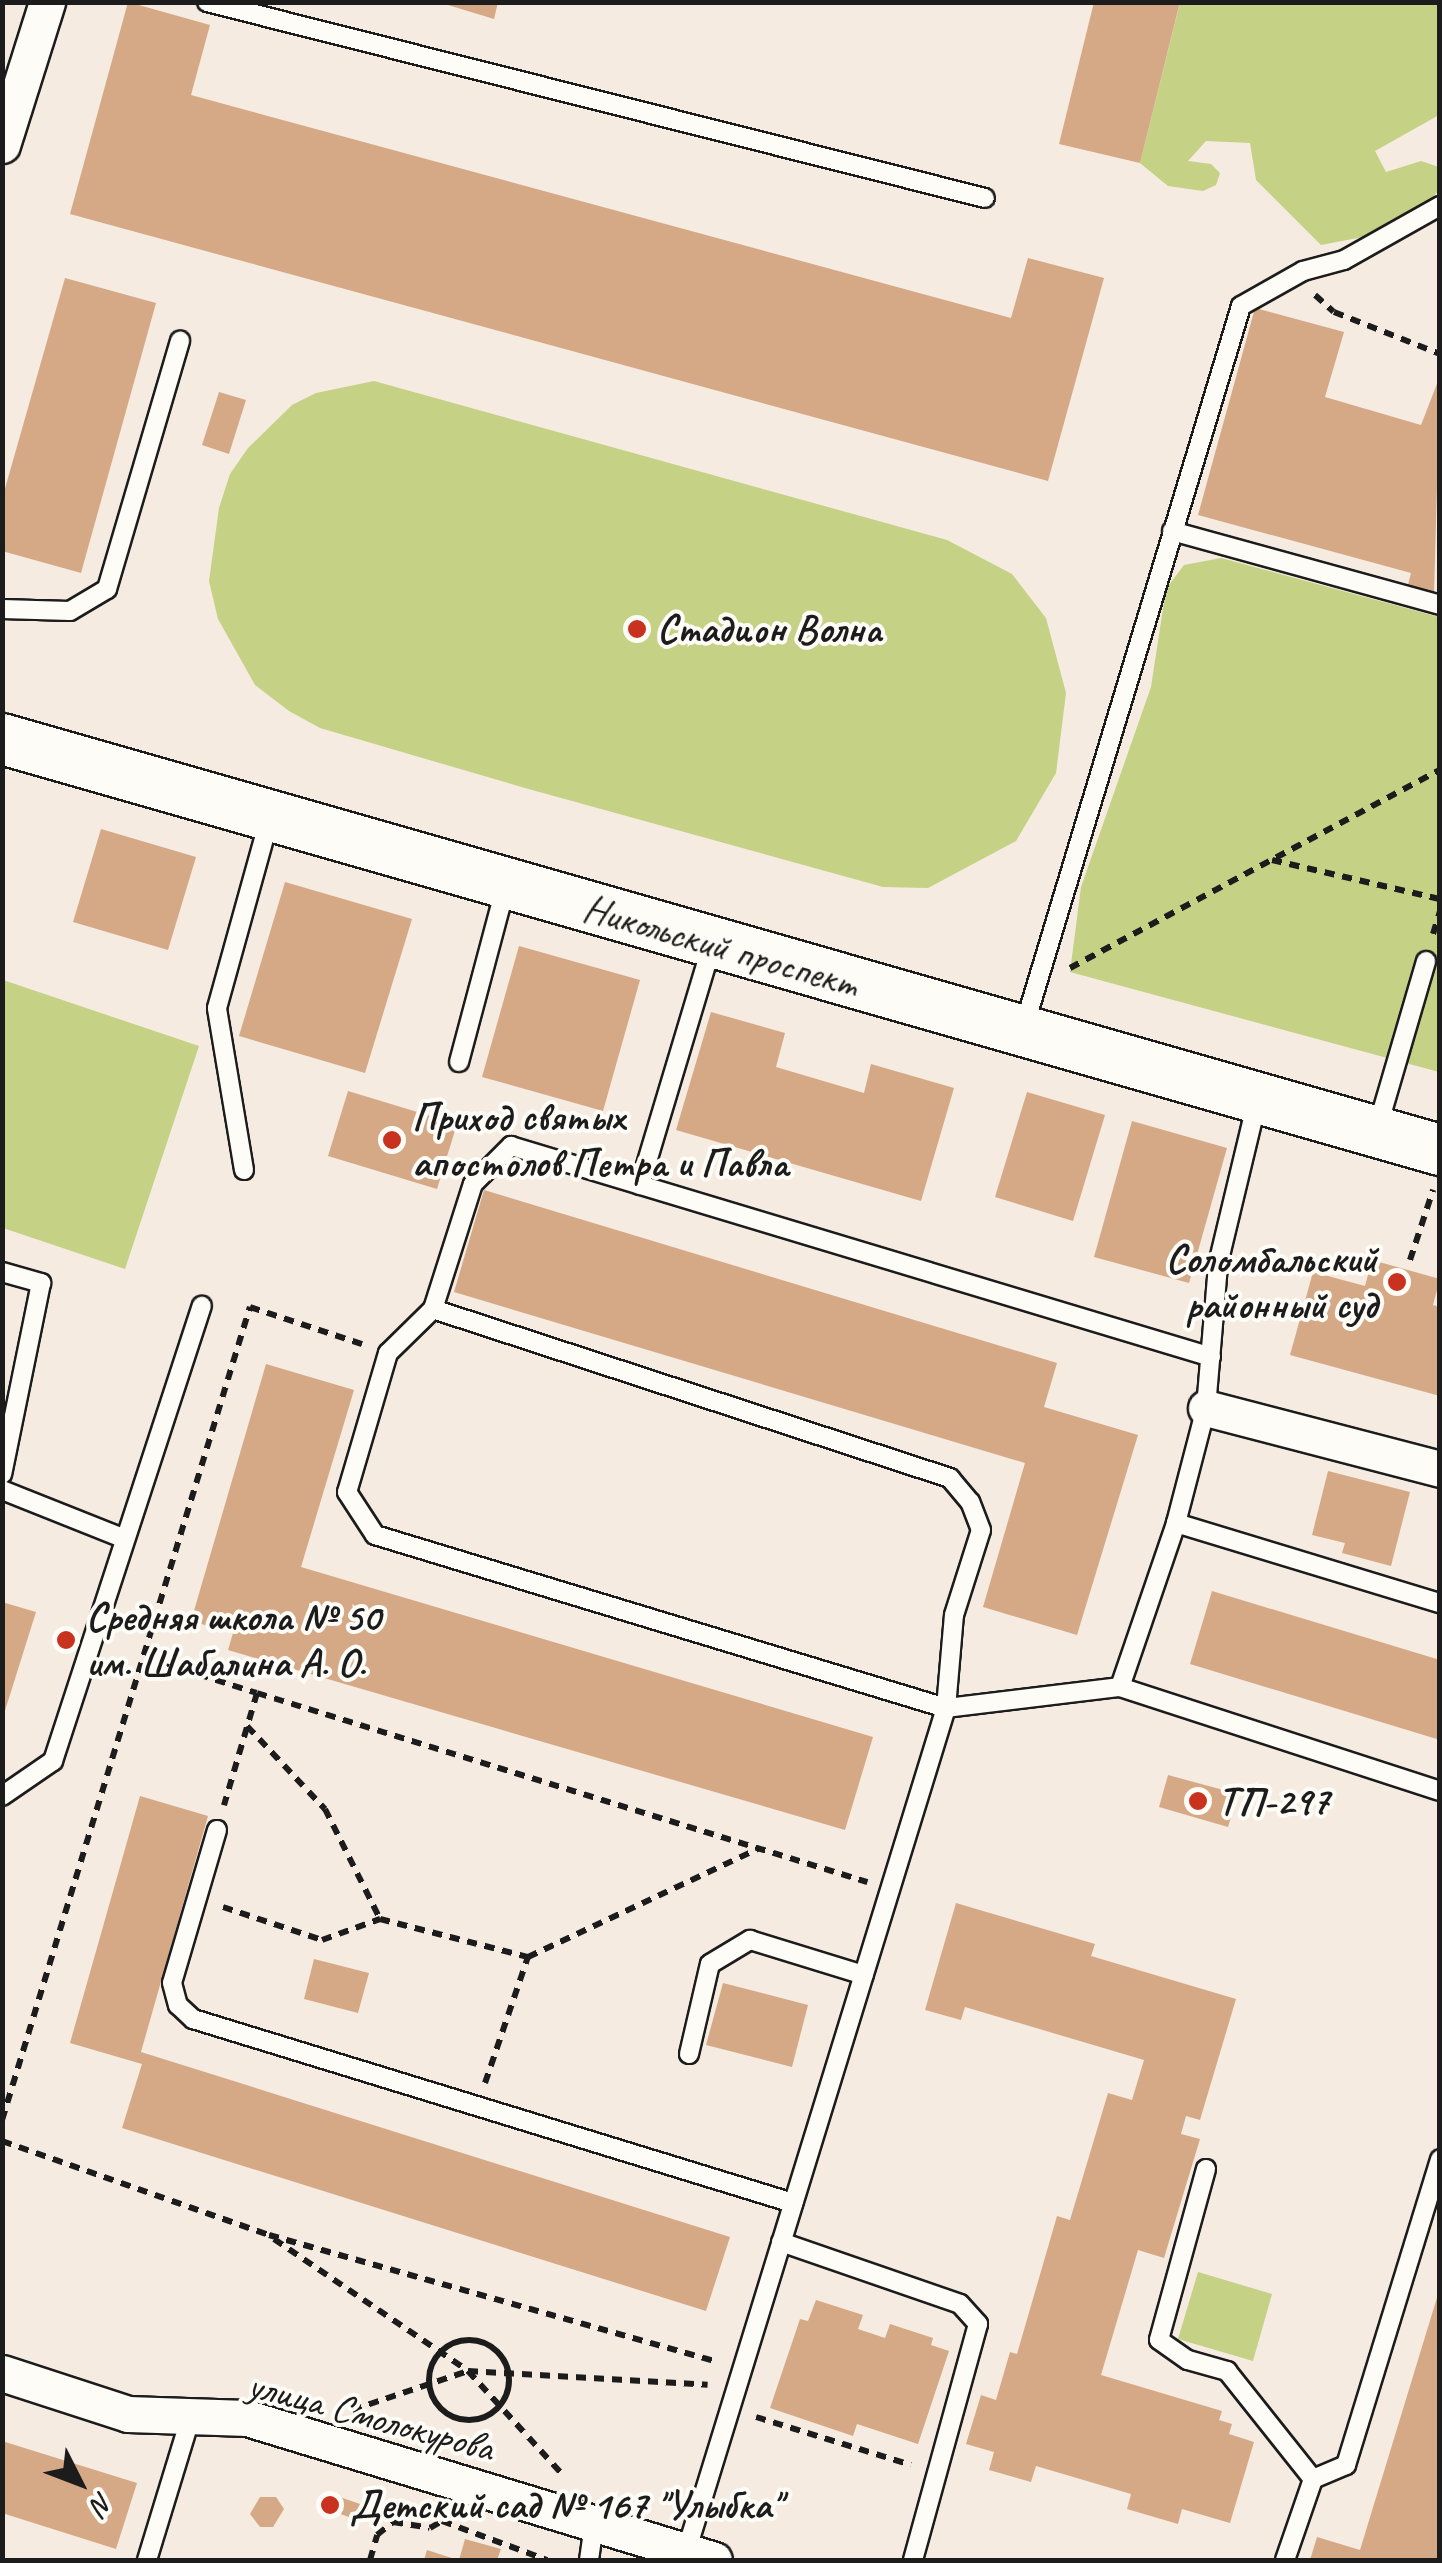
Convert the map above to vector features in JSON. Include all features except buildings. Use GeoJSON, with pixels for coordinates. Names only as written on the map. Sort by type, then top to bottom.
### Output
{"type":"FeatureCollection","features":[{"type":"Feature","properties":{"kind":"main road","name":"Никольский проспект"},"geometry":{"type":"LineString","coordinates":[[2,739],[712,945],[1030,1008],[1258,1098],[1376,1132],[1437,1167]]}},
{"type":"Feature","properties":{"kind":"street"},"geometry":{"type":"LineString","coordinates":[[2,145],[47,2]]}},
{"type":"Feature","properties":{"kind":"street"},"geometry":{"type":"LineString","coordinates":[[1206,1408],[1440,1469]]}},
{"type":"Feature","properties":{"kind":"street","name":"улица Смолокурова"},"geometry":{"type":"LineString","coordinates":[[2,2373],[128,2414],[247,2418],[295,2431],[592,2543],[700,2556]]}},
{"type":"Feature","properties":{"kind":"lane"},"geometry":{"type":"LineString","coordinates":[[206,2],[985,198]]}},
{"type":"Feature","properties":{"kind":"lane"},"geometry":{"type":"LineString","coordinates":[[1030,1008],[1241,306],[1294,276],[1344,260],[1440,206]]}},
{"type":"Feature","properties":{"kind":"lane"},"geometry":{"type":"LineString","coordinates":[[2,609],[70,611],[107,589],[180,341]]}},
{"type":"Feature","properties":{"kind":"lane"},"geometry":{"type":"LineString","coordinates":[[1172,531],[1440,606]]}},
{"type":"Feature","properties":{"kind":"lane"},"geometry":{"type":"LineString","coordinates":[[244,1170],[216,1008],[270,816]]}},
{"type":"Feature","properties":{"kind":"lane"},"geometry":{"type":"LineString","coordinates":[[459,1062],[506,885]]}},
{"type":"Feature","properties":{"kind":"lane"},"geometry":{"type":"LineString","coordinates":[[640,1185],[712,945]]}},
{"type":"Feature","properties":{"kind":"lane"},"geometry":{"type":"LineString","coordinates":[[1376,1132],[1426,962]]}},
{"type":"Feature","properties":{"kind":"lane"},"geometry":{"type":"LineString","coordinates":[[1120,1686],[1176,1523],[1206,1408],[1218,1264],[1258,1098]]}},
{"type":"Feature","properties":{"kind":"lane"},"geometry":{"type":"LineString","coordinates":[[1211,1357],[510,1146],[473,1184],[433,1309],[388,1353],[347,1492],[375,1535],[946,1708],[1120,1686],[1440,1791]]}},
{"type":"Feature","properties":{"kind":"lane"},"geometry":{"type":"LineString","coordinates":[[2,1272],[42,1283],[2,1474]]}},
{"type":"Feature","properties":{"kind":"lane"},"geometry":{"type":"LineString","coordinates":[[2,1796],[53,1761],[202,1306]]}},
{"type":"Feature","properties":{"kind":"lane"},"geometry":{"type":"LineString","coordinates":[[433,1309],[950,1478],[970,1502],[980,1530],[954,1615],[946,1708],[781,2242],[742,2378],[700,2556]]}},
{"type":"Feature","properties":{"kind":"lane"},"geometry":{"type":"LineString","coordinates":[[2,1490],[125,1539]]}},
{"type":"Feature","properties":{"kind":"lane"},"geometry":{"type":"LineString","coordinates":[[1176,1523],[1440,1603]]}},
{"type":"Feature","properties":{"kind":"lane"},"geometry":{"type":"LineString","coordinates":[[217,1830],[172,1983],[178,2004],[193,2019],[793,2203]]}},
{"type":"Feature","properties":{"kind":"lane"},"geometry":{"type":"LineString","coordinates":[[688,2054],[710,1964],[750,1940],[864,1976]]}},
{"type":"Feature","properties":{"kind":"lane"},"geometry":{"type":"LineString","coordinates":[[1285,2560],[1313,2479],[1346,2465],[1440,2160]]}},
{"type":"Feature","properties":{"kind":"lane"},"geometry":{"type":"LineString","coordinates":[[1206,2168],[1160,2340],[1188,2360],[1227,2371],[1313,2479]]}},
{"type":"Feature","properties":{"kind":"lane"},"geometry":{"type":"LineString","coordinates":[[781,2242],[960,2304],[978,2324],[941,2474],[913,2560]]}},
{"type":"Feature","properties":{"kind":"lane"},"geometry":{"type":"LineString","coordinates":[[146,2560],[190,2419]]}},
{"type":"Feature","properties":{"kind":"path"},"geometry":{"type":"LineString","coordinates":[[1294,276],[1334,312],[1440,354]]}},
{"type":"Feature","properties":{"kind":"path"},"geometry":{"type":"LineString","coordinates":[[1030,1008],[1272,860],[1440,770]]}},
{"type":"Feature","properties":{"kind":"path"},"geometry":{"type":"LineString","coordinates":[[1272,860],[1440,899]]}},
{"type":"Feature","properties":{"kind":"path"},"geometry":{"type":"LineString","coordinates":[[1410,1260],[1437,1167]]}},
{"type":"Feature","properties":{"kind":"path"},"geometry":{"type":"LineString","coordinates":[[2,2120],[147,1658],[250,1307],[388,1353]]}},
{"type":"Feature","properties":{"kind":"path"},"geometry":{"type":"LineString","coordinates":[[147,1658],[890,1890]]}},
{"type":"Feature","properties":{"kind":"path"},"geometry":{"type":"LineString","coordinates":[[217,1830],[257,1692]]}},
{"type":"Feature","properties":{"kind":"path"},"geometry":{"type":"LineString","coordinates":[[248,1726],[325,1808],[380,1919]]}},
{"type":"Feature","properties":{"kind":"path"},"geometry":{"type":"LineString","coordinates":[[197,1899],[322,1940],[380,1919],[528,1957],[759,1849]]}},
{"type":"Feature","properties":{"kind":"path"},"geometry":{"type":"LineString","coordinates":[[477,2106],[528,1957]]}},
{"type":"Feature","properties":{"kind":"path"},"geometry":{"type":"LineString","coordinates":[[2,2141],[269,2235],[742,2378]]}},
{"type":"Feature","properties":{"kind":"path"},"geometry":{"type":"LineString","coordinates":[[269,2235],[468,2371],[564,2476]]}},
{"type":"Feature","properties":{"kind":"path"},"geometry":{"type":"LineString","coordinates":[[455,2342],[489,2346],[509,2374],[500,2405],[480,2419],[456,2419],[436,2404],[428,2381],[440,2352],[455,2342]]}},
{"type":"Feature","properties":{"kind":"path"},"geometry":{"type":"LineString","coordinates":[[295,2431],[428,2381],[468,2371],[742,2378]]}},
{"type":"Feature","properties":{"kind":"path"},"geometry":{"type":"LineString","coordinates":[[734,2410],[941,2474]]}},
{"type":"Feature","properties":{"kind":"path"},"geometry":{"type":"LineString","coordinates":[[370,2560],[377,2535],[393,2522],[430,2528],[442,2521],[547,2560]]}},
{"type":"Feature","properties":{"kind":"green space"},"geometry":{"type":"Polygon","coordinates":[[[1180,3],[1439,3],[1439,115],[1375,151],[1386,172],[1421,161],[1439,167],[1439,190],[1426,205],[1373,235],[1321,245],[1256,180],[1250,143],[1206,141],[1188,161],[1211,164],[1220,173],[1216,185],[1203,191],[1168,186],[1140,163],[1180,3]]]}},
{"type":"Feature","properties":{"kind":"green space","name":"Стадион Волна"},"geometry":{"type":"Polygon","coordinates":[[[374,381],[947,540],[1012,574],[1046,618],[1066,693],[1056,773],[1016,841],[928,888],[883,887],[320,728],[289,711],[255,685],[218,619],[209,581],[219,508],[230,474],[248,448],[292,405],[316,393],[374,381]]]}},
{"type":"Feature","properties":{"kind":"green space"},"geometry":{"type":"Polygon","coordinates":[[[1221,558],[1439,617],[1439,1072],[1070,972],[1081,887],[1151,687],[1166,589],[1184,565],[1221,558]]]}},
{"type":"Feature","properties":{"kind":"green space"},"geometry":{"type":"Polygon","coordinates":[[[3,980],[199,1046],[125,1269],[3,1228],[3,980]]]}},
{"type":"Feature","properties":{"kind":"green space"},"geometry":{"type":"Polygon","coordinates":[[[1198,2272],[1272,2294],[1253,2361],[1178,2339],[1198,2272]]]}},
{"type":"Feature","properties":{"kind":"place","name":"Стадион Волна"},"geometry":{"type":"Point","coordinates":[637,629]}},
{"type":"Feature","properties":{"kind":"place","name":"Приход святых апостолов Петра и Павла"},"geometry":{"type":"Point","coordinates":[392,1140]}},
{"type":"Feature","properties":{"kind":"place","name":"Соломбальский районный суд"},"geometry":{"type":"Point","coordinates":[1397,1282]}},
{"type":"Feature","properties":{"kind":"place","name":"Средняя школа № 50 им. Шабалина А. О."},"geometry":{"type":"Point","coordinates":[66,1640]}},
{"type":"Feature","properties":{"kind":"place","name":"ТП-297"},"geometry":{"type":"Point","coordinates":[1198,1801]}},
{"type":"Feature","properties":{"kind":"place","name":"Детский сад № 167 \"Улыбка\""},"geometry":{"type":"Point","coordinates":[330,2505]}}]}
